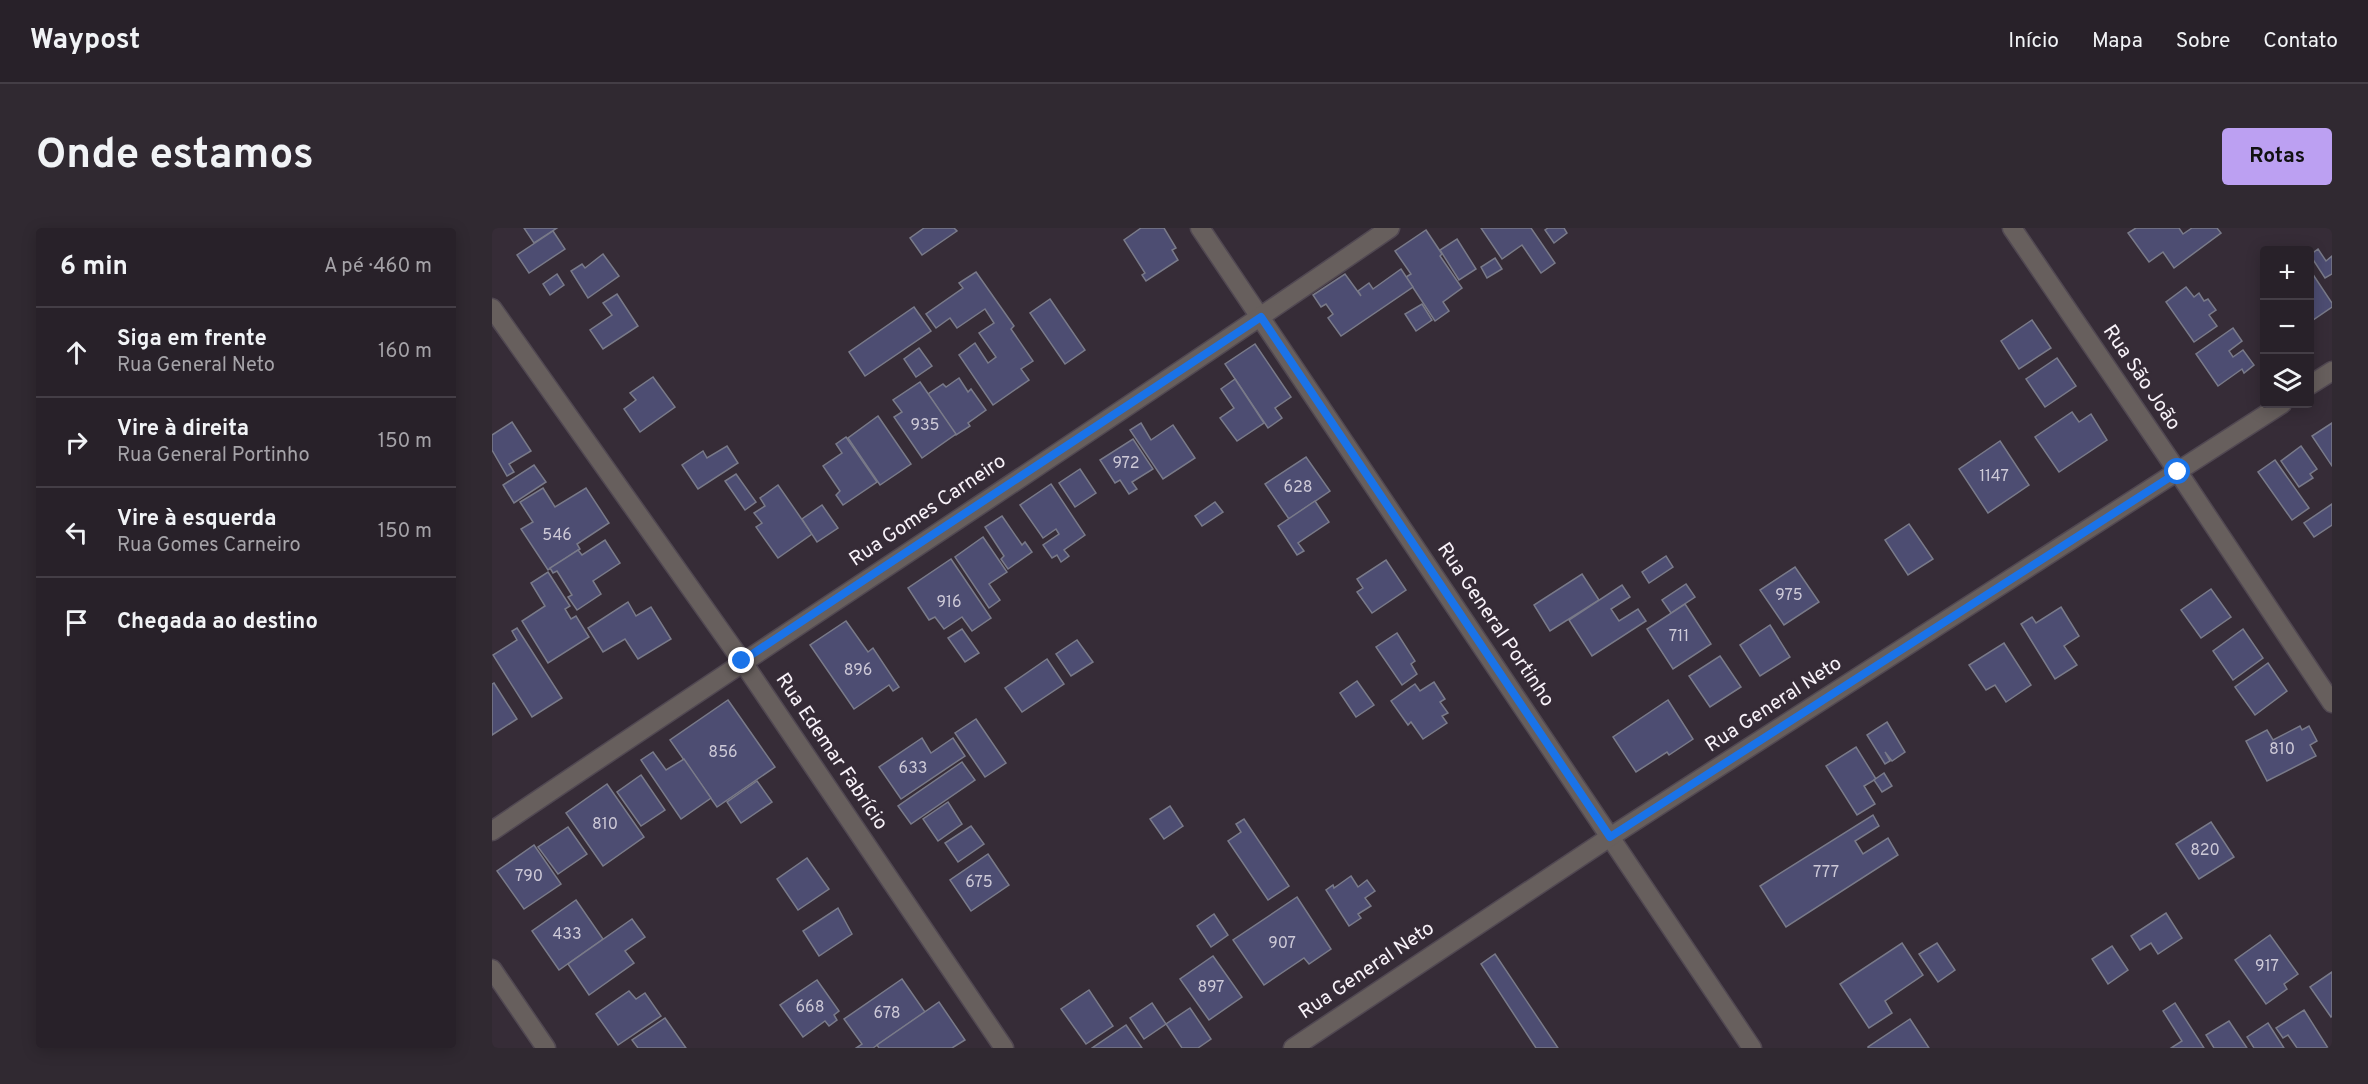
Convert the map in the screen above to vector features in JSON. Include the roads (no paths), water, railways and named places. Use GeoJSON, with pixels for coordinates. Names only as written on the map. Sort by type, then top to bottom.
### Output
{"type":"FeatureCollection","features":[{"type":"Feature","properties":{"kind":"street","name":"Rua General Portinho"},"geometry":{"type":"LineString","coordinates":[[1200,228],[1752,1048]]}},
{"type":"Feature","properties":{"kind":"street","name":"Rua Gomes Carneiro"},"geometry":{"type":"LineString","coordinates":[[492,831],[742,661],[1261,317],[1390,228]]}},
{"type":"Feature","properties":{"kind":"street","name":"Rua São João"},"geometry":{"type":"LineString","coordinates":[[2012,228],[2332,703]]}},
{"type":"Feature","properties":{"kind":"street","name":"Rua Edemar Fabrício"},"geometry":{"type":"LineString","coordinates":[[492,308],[742,661],[1004,1048]]}},
{"type":"Feature","properties":{"kind":"street"},"geometry":{"type":"LineString","coordinates":[[2314,383],[2332,371]]}},
{"type":"Feature","properties":{"kind":"street","name":"Rua General Neto"},"geometry":{"type":"LineString","coordinates":[[1293,1048],[1610,837],[2276,408]]}},
{"type":"Feature","properties":{"kind":"street"},"geometry":{"type":"LineString","coordinates":[[492,969],[546,1048]]}}]}
